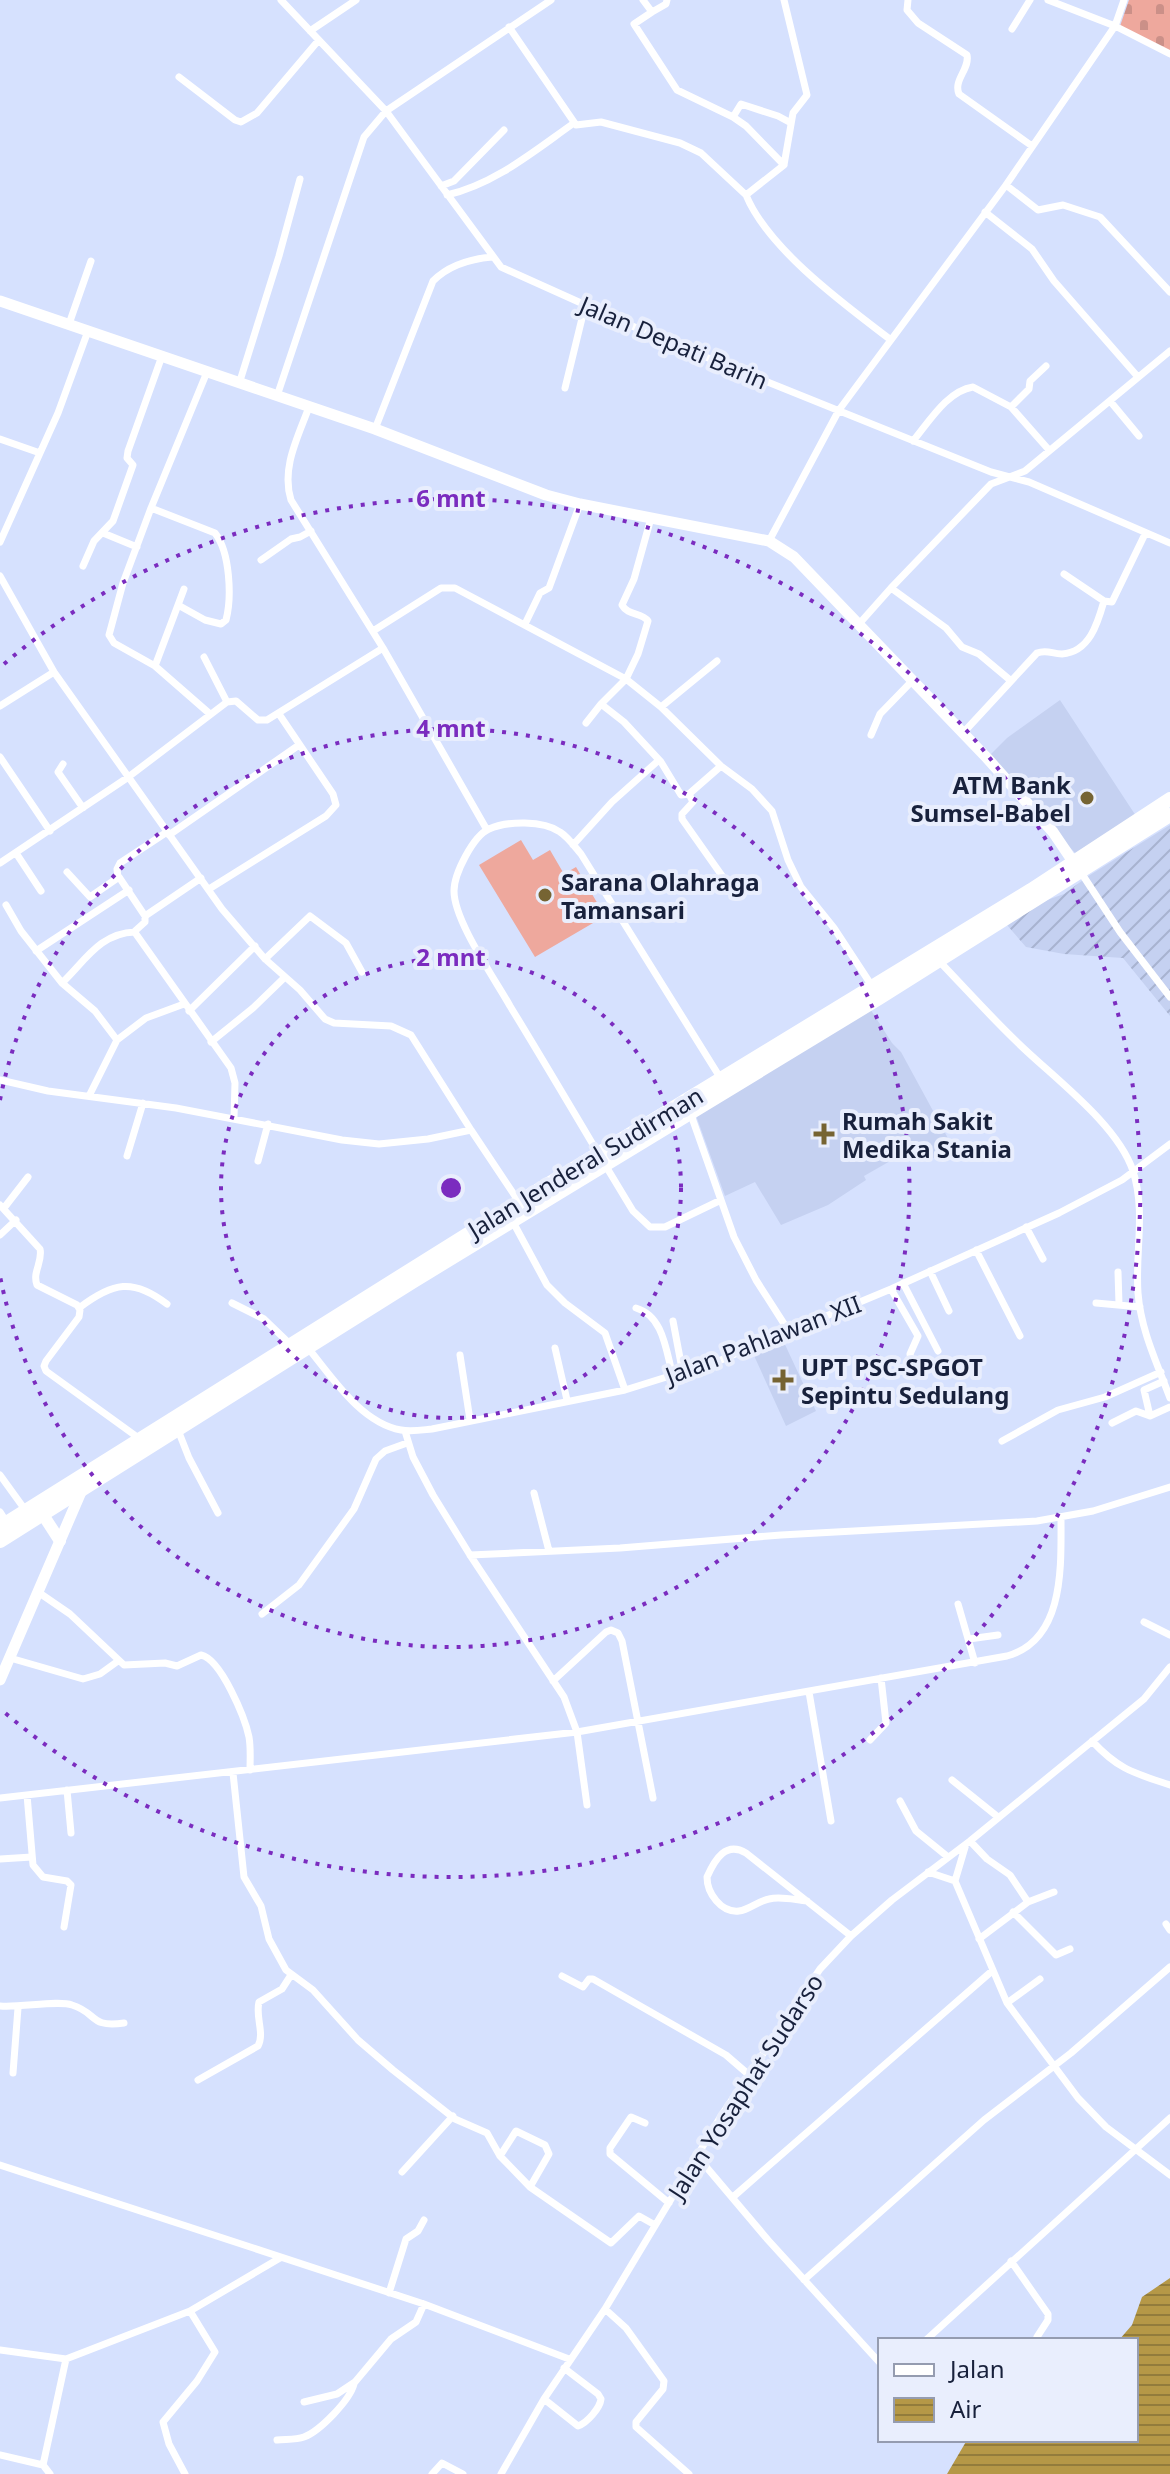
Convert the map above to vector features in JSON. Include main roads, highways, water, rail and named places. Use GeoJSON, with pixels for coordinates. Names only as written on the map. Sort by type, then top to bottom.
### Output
{"type":"FeatureCollection","features":[{"type":"Feature","properties":{"kind":"highway","name":"Jalan Jenderal Sudirman"},"geometry":{"type":"LineString","coordinates":[[2,1521],[81,1492],[141,1448],[178,1430],[291,1345],[519,1202],[690,1112],[939,961],[1170,799]]}},
{"type":"Feature","properties":{"kind":"highway","name":"Jalan Jenderal Sudirman"},"geometry":{"type":"LineString","coordinates":[[0,1541],[35,1510],[141,1448],[244,1381],[308,1348],[513,1222],[721,1079],[1077,866],[1170,815]]}},
{"type":"Feature","properties":{"kind":"main road"},"geometry":{"type":"LineString","coordinates":[[0,301],[375,429],[546,495],[769,541],[794,557],[913,680],[1053,832],[1077,866]]}},
{"type":"Feature","properties":{"kind":"main road"},"geometry":{"type":"LineString","coordinates":[[0,1680],[81,1492]]}},
{"type":"Feature","properties":{"kind":"main road"},"geometry":{"type":"LineString","coordinates":[[35,1510],[60,1541]]}},
{"type":"Feature","properties":{"kind":"water"},"geometry":{"type":"Polygon","coordinates":[[[1170,2278],[1170,2474],[947,2474],[966,2442],[1138,2442],[1138,2338],[1121,2338],[1132,2325],[1142,2297],[1170,2278]]]}},
{"type":"Feature","properties":{"kind":"place","name":"ATM Bank Sumsel-Babel"},"geometry":{"type":"Point","coordinates":[1087,798]}},
{"type":"Feature","properties":{"kind":"place","name":"Sarana Olahraga Tamansari"},"geometry":{"type":"Point","coordinates":[545,895]}},
{"type":"Feature","properties":{"kind":"place","name":"Rumah Sakit Medika Stania"},"geometry":{"type":"Point","coordinates":[824,1134]}},
{"type":"Feature","properties":{"kind":"place","name":"UPT PSC-SPGOT Sepintu Sedulang"},"geometry":{"type":"Point","coordinates":[783,1380]}}]}
